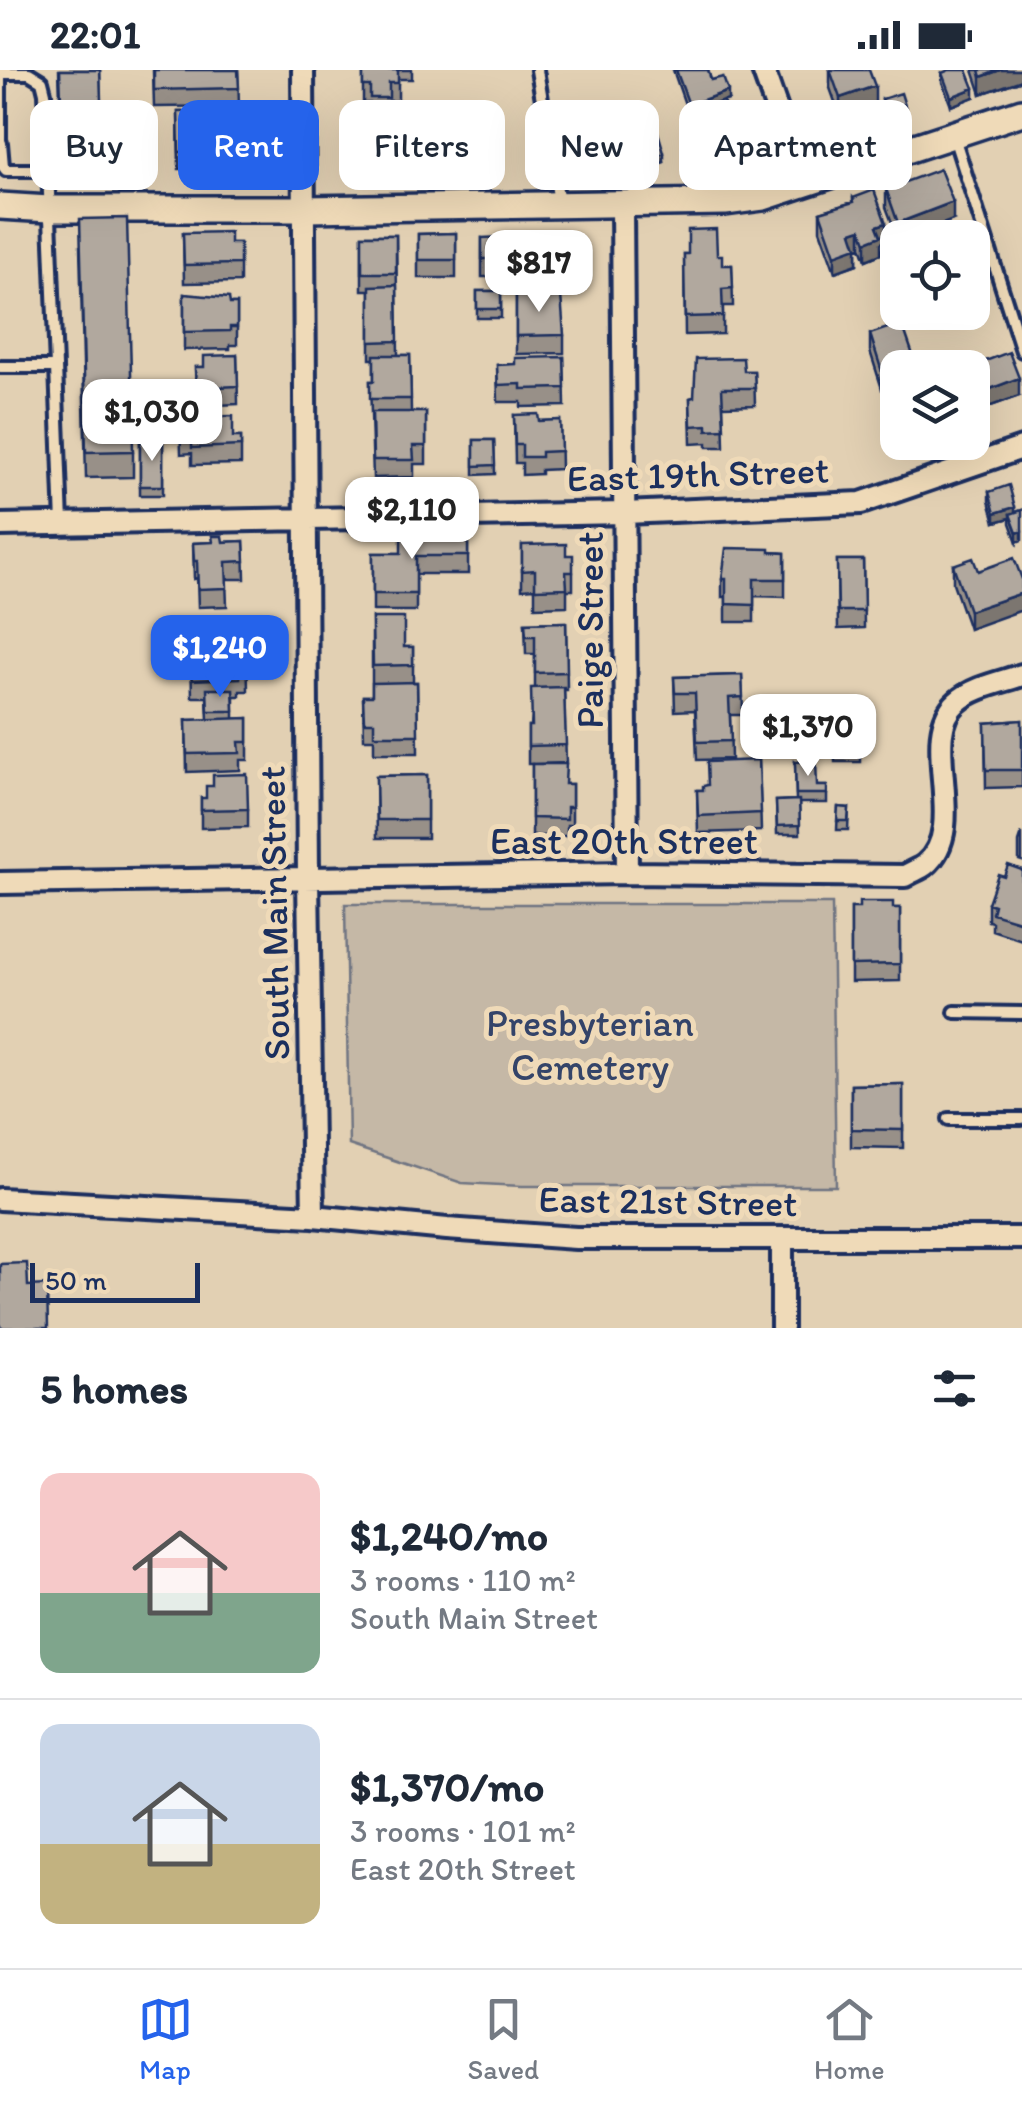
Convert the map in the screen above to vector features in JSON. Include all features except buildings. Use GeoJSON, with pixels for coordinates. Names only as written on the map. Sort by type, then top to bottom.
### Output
{"type":"FeatureCollection","features":[{"type":"Feature","properties":{"kind":"street","name":"South Main Street"},"geometry":{"type":"LineString","coordinates":[[303,70],[314,1216]]}},
{"type":"Feature","properties":{"kind":"street"},"geometry":{"type":"LineString","coordinates":[[762,70],[773,100]]}},
{"type":"Feature","properties":{"kind":"street"},"geometry":{"type":"LineString","coordinates":[[912,147],[1022,112]]}},
{"type":"Feature","properties":{"kind":"street"},"geometry":{"type":"LineString","coordinates":[[0,206],[49,210],[622,205],[763,198],[786,190]]}},
{"type":"Feature","properties":{"kind":"street","name":"Paige Street"},"geometry":{"type":"LineString","coordinates":[[622,205],[626,874]]}},
{"type":"Feature","properties":{"kind":"street","name":"East 19th Street"},"geometry":{"type":"LineString","coordinates":[[0,525],[624,513],[861,503],[1022,448]]}},
{"type":"Feature","properties":{"kind":"street","name":"East 20th Street"},"geometry":{"type":"LineString","coordinates":[[0,883],[626,874],[904,876],[926,865],[945,828],[943,733],[948,714],[957,702],[974,692],[1022,675]]}},
{"type":"Feature","properties":{"kind":"street","name":"East 21st Street"},"geometry":{"type":"LineString","coordinates":[[0,1199],[314,1216],[576,1238],[1022,1238]]}},
{"type":"Feature","properties":{"kind":"street"},"geometry":{"type":"LineString","coordinates":[[782,1238],[782,1328]]}},
{"type":"Feature","properties":{"kind":"lane"},"geometry":{"type":"LineString","coordinates":[[537,70],[560,206]]}},
{"type":"Feature","properties":{"kind":"lane"},"geometry":{"type":"LineString","coordinates":[[30,170],[6,170],[3,166],[0,73],[28,73],[42,81],[43,100]]}},
{"type":"Feature","properties":{"kind":"lane"},"geometry":{"type":"LineString","coordinates":[[952,133],[1022,350]]}},
{"type":"Feature","properties":{"kind":"lane"},"geometry":{"type":"LineString","coordinates":[[48,190],[62,524]]}},
{"type":"Feature","properties":{"kind":"lane"},"geometry":{"type":"LineString","coordinates":[[0,367],[56,367]]}},
{"type":"Feature","properties":{"kind":"lane"},"geometry":{"type":"LineString","coordinates":[[956,1012],[1022,1013]]}},
{"type":"Feature","properties":{"kind":"lane"},"geometry":{"type":"LineString","coordinates":[[949,1118],[1022,1118]]}},
{"type":"Feature","properties":{"kind":"green space","name":"Presbyterian Cemetery"},"geometry":{"type":"Polygon","coordinates":[[[345,904],[832,904],[836,1186],[462,1183],[349,1145],[345,904]]]}}]}
